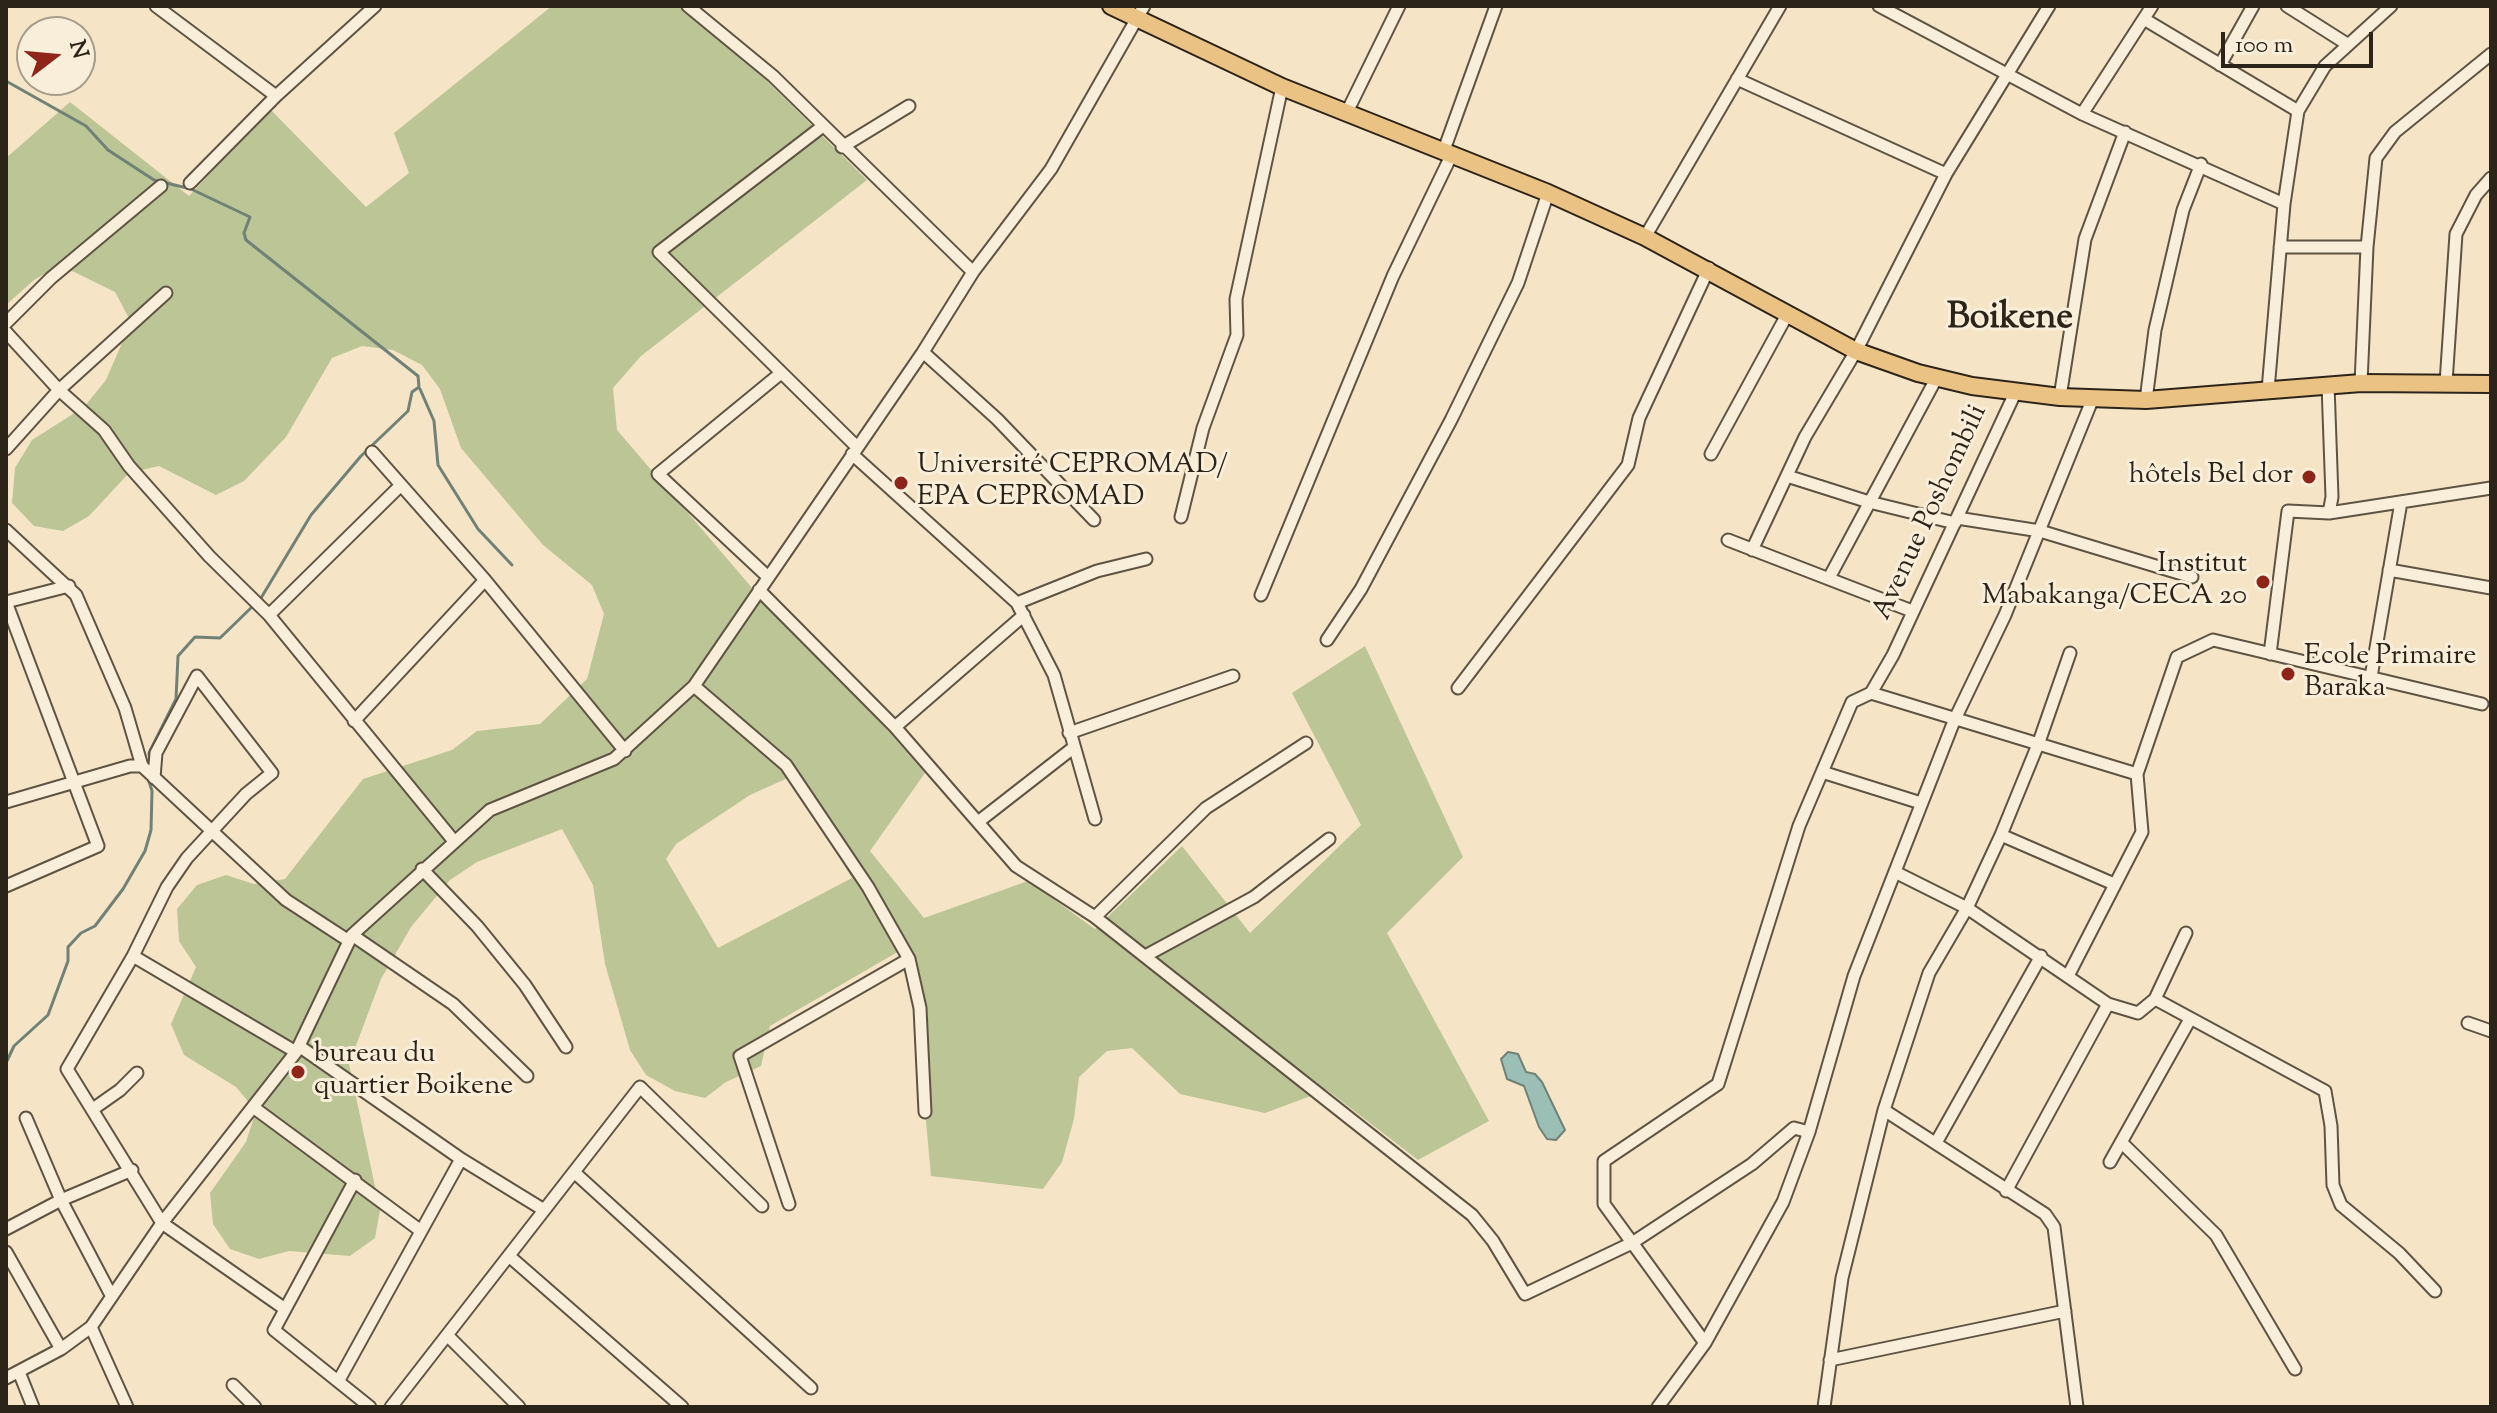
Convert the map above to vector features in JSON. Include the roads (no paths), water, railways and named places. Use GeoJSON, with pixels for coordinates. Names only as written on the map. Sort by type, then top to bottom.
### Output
{"type":"FeatureCollection","features":[{"type":"Feature","properties":{"kind":"highway"},"geometry":{"type":"LineString","coordinates":[[1111,6],[1142,13],[1282,87],[1548,193],[1645,237],[1709,268],[1856,351],[1937,377],[2060,397],[2146,400],[2361,383],[2491,384]]}},
{"type":"Feature","properties":{"kind":"street"},"geometry":{"type":"LineString","coordinates":[[156,6],[276,96]]}},
{"type":"Feature","properties":{"kind":"street"},"geometry":{"type":"LineString","coordinates":[[190,183],[276,96],[375,6]]}},
{"type":"Feature","properties":{"kind":"street"},"geometry":{"type":"LineString","coordinates":[[688,6],[773,76],[842,147],[973,272]]}},
{"type":"Feature","properties":{"kind":"street"},"geometry":{"type":"LineString","coordinates":[[1347,112],[1399,6]]}},
{"type":"Feature","properties":{"kind":"street"},"geometry":{"type":"LineString","coordinates":[[1261,595],[1393,276],[1448,152],[1496,6]]}},
{"type":"Feature","properties":{"kind":"street"},"geometry":{"type":"LineString","coordinates":[[1645,237],[1780,6]]}},
{"type":"Feature","properties":{"kind":"street"},"geometry":{"type":"LineString","coordinates":[[1879,6],[2082,114],[2201,164],[2284,204]]}},
{"type":"Feature","properties":{"kind":"street"},"geometry":{"type":"LineString","coordinates":[[1752,550],[1805,437],[1856,351],[1946,174],[2049,6]]}},
{"type":"Feature","properties":{"kind":"street"},"geometry":{"type":"LineString","coordinates":[[2082,114],[2152,6]]}},
{"type":"Feature","properties":{"kind":"street"},"geometry":{"type":"LineString","coordinates":[[2220,65],[2253,6]]}},
{"type":"Feature","properties":{"kind":"street"},"geometry":{"type":"LineString","coordinates":[[2287,6],[2347,44]]}},
{"type":"Feature","properties":{"kind":"street"},"geometry":{"type":"LineString","coordinates":[[2268,390],[2284,204],[2298,111],[2325,66],[2391,6]]}},
{"type":"Feature","properties":{"kind":"street"},"geometry":{"type":"LineString","coordinates":[[6,1378],[61,1349],[91,1327],[162,1223],[297,1049],[350,938],[453,840],[490,810],[614,759],[694,686],[923,352],[973,272],[1051,169],[1142,13]]}},
{"type":"Feature","properties":{"kind":"street"},"geometry":{"type":"LineString","coordinates":[[2144,19],[2298,111]]}},
{"type":"Feature","properties":{"kind":"street"},"geometry":{"type":"LineString","coordinates":[[2361,383],[2367,247],[2376,158],[2395,132],[2491,54]]}},
{"type":"Feature","properties":{"kind":"street"},"geometry":{"type":"LineString","coordinates":[[1737,79],[1946,174]]}},
{"type":"Feature","properties":{"kind":"street"},"geometry":{"type":"LineString","coordinates":[[1181,517],[1203,428],[1237,335],[1236,299],[1282,87]]}},
{"type":"Feature","properties":{"kind":"street"},"geometry":{"type":"LineString","coordinates":[[842,147],[909,106]]}},
{"type":"Feature","properties":{"kind":"street"},"geometry":{"type":"LineString","coordinates":[[823,126],[659,252],[854,450],[1017,603],[1054,675],[1095,819]]}},
{"type":"Feature","properties":{"kind":"street"},"geometry":{"type":"LineString","coordinates":[[2060,397],[2085,239],[2125,132]]}},
{"type":"Feature","properties":{"kind":"street"},"geometry":{"type":"LineString","coordinates":[[2146,400],[2155,330],[2183,210],[2201,164]]}},
{"type":"Feature","properties":{"kind":"street"},"geometry":{"type":"LineString","coordinates":[[2446,383],[2456,234],[2476,195],[2491,178]]}},
{"type":"Feature","properties":{"kind":"street"},"geometry":{"type":"LineString","coordinates":[[6,323],[51,278],[161,186]]}},
{"type":"Feature","properties":{"kind":"street"},"geometry":{"type":"LineString","coordinates":[[1327,640],[1361,589],[1451,420],[1518,283],[1548,193]]}},
{"type":"Feature","properties":{"kind":"street"},"geometry":{"type":"LineString","coordinates":[[2280,247],[2367,247]]}},
{"type":"Feature","properties":{"kind":"street"},"geometry":{"type":"LineString","coordinates":[[1458,688],[1628,465],[1639,418],[1709,268]]}},
{"type":"Feature","properties":{"kind":"street"},"geometry":{"type":"LineString","coordinates":[[6,449],[59,390],[166,293]]}},
{"type":"Feature","properties":{"kind":"street"},"geometry":{"type":"LineString","coordinates":[[1711,454],[1788,313]]}},
{"type":"Feature","properties":{"kind":"street"},"geometry":{"type":"LineString","coordinates":[[6,332],[59,390],[104,430],[129,466],[209,556],[269,615],[453,840]]}},
{"type":"Feature","properties":{"kind":"street"},"geometry":{"type":"LineString","coordinates":[[923,352],[997,419],[1094,520]]}},
{"type":"Feature","properties":{"kind":"street"},"geometry":{"type":"LineString","coordinates":[[768,577],[658,474],[781,373]]}},
{"type":"Feature","properties":{"kind":"street"},"geometry":{"type":"LineString","coordinates":[[1829,578],[1937,377]]}},
{"type":"Feature","properties":{"kind":"street"},"geometry":{"type":"LineString","coordinates":[[2328,385],[2332,497],[2329,513]]}},
{"type":"Feature","properties":{"kind":"street","name":"Avenue Poshombili"},"geometry":{"type":"LineString","coordinates":[[1632,1243],[1604,1204],[1604,1161],[1718,1084],[1799,826],[1852,702],[1871,693],[1893,655],[2016,391]]}},
{"type":"Feature","properties":{"kind":"street"},"geometry":{"type":"LineString","coordinates":[[1658,1407],[1705,1343],[1783,1202],[1809,1132],[1854,976],[1954,721],[2005,615],[2093,398]]}},
{"type":"Feature","properties":{"kind":"street"},"geometry":{"type":"LineString","coordinates":[[372,452],[485,580],[625,751]]}},
{"type":"Feature","properties":{"kind":"street"},"geometry":{"type":"LineString","coordinates":[[1787,476],[1869,502],[1956,521],[2040,531],[2192,577]]}},
{"type":"Feature","properties":{"kind":"street"},"geometry":{"type":"LineString","coordinates":[[269,615],[401,485]]}},
{"type":"Feature","properties":{"kind":"street"},"geometry":{"type":"LineString","coordinates":[[2270,654],[2288,511],[2329,513],[2491,488]]}},
{"type":"Feature","properties":{"kind":"street"},"geometry":{"type":"LineString","coordinates":[[2371,677],[2401,502]]}},
{"type":"Feature","properties":{"kind":"street"},"geometry":{"type":"LineString","coordinates":[[6,530],[69,586],[100,643],[149,773],[286,900],[453,1004],[527,1076]]}},
{"type":"Feature","properties":{"kind":"street"},"geometry":{"type":"LineString","coordinates":[[1728,540],[1912,611]]}},
{"type":"Feature","properties":{"kind":"street"},"geometry":{"type":"LineString","coordinates":[[1017,603],[1097,571],[1146,559]]}},
{"type":"Feature","properties":{"kind":"street"},"geometry":{"type":"LineString","coordinates":[[2389,570],[2491,588]]}},
{"type":"Feature","properties":{"kind":"street"},"geometry":{"type":"LineString","coordinates":[[354,721],[485,580]]}},
{"type":"Feature","properties":{"kind":"street"},"geometry":{"type":"LineString","coordinates":[[6,886],[98,846],[6,602],[69,586]]}},
{"type":"Feature","properties":{"kind":"street"},"geometry":{"type":"LineString","coordinates":[[759,590],[895,727],[1016,866],[1095,917],[1472,1215],[1493,1241],[1525,1294],[1632,1243],[1752,1164],[1794,1128],[1809,1132]]}},
{"type":"Feature","properties":{"kind":"street"},"geometry":{"type":"LineString","coordinates":[[895,727],[1024,615]]}},
{"type":"Feature","properties":{"kind":"street"},"geometry":{"type":"LineString","coordinates":[[2068,976],[2142,832],[2137,774],[2177,657],[2213,640],[2482,704]]}},
{"type":"Feature","properties":{"kind":"street"},"geometry":{"type":"LineString","coordinates":[[1824,1407],[1842,1278],[1884,1110],[1929,973],[1967,908],[2001,835],[2039,742],[2070,653]]}},
{"type":"Feature","properties":{"kind":"street"},"geometry":{"type":"LineString","coordinates":[[149,773],[156,753],[197,676],[272,773],[246,794],[187,858],[167,887],[133,956],[67,1069],[162,1223],[285,1309]]}},
{"type":"Feature","properties":{"kind":"street"},"geometry":{"type":"LineString","coordinates":[[1069,733],[1233,676]]}},
{"type":"Feature","properties":{"kind":"street"},"geometry":{"type":"LineString","coordinates":[[694,686],[786,765],[868,887],[909,959],[920,1008],[925,1112]]}},
{"type":"Feature","properties":{"kind":"street"},"geometry":{"type":"LineString","coordinates":[[1871,693],[1954,721],[2039,742],[2137,774]]}},
{"type":"Feature","properties":{"kind":"street"},"geometry":{"type":"LineString","coordinates":[[1095,917],[1206,808],[1306,743]]}},
{"type":"Feature","properties":{"kind":"street"},"geometry":{"type":"LineString","coordinates":[[978,822],[1073,748]]}},
{"type":"Feature","properties":{"kind":"street"},"geometry":{"type":"LineString","coordinates":[[1822,772],[1921,803]]}},
{"type":"Feature","properties":{"kind":"street"},"geometry":{"type":"LineString","coordinates":[[6,802],[76,782],[149,773]]}},
{"type":"Feature","properties":{"kind":"street"},"geometry":{"type":"LineString","coordinates":[[2001,835],[2114,884]]}},
{"type":"Feature","properties":{"kind":"street"},"geometry":{"type":"LineString","coordinates":[[1145,956],[1254,897],[1329,839]]}},
{"type":"Feature","properties":{"kind":"street"},"geometry":{"type":"LineString","coordinates":[[422,869],[477,926],[525,985],[566,1047]]}},
{"type":"Feature","properties":{"kind":"street"},"geometry":{"type":"LineString","coordinates":[[1895,872],[1967,908],[2108,1004],[2138,1013],[2155,999],[2186,933]]}},
{"type":"Feature","properties":{"kind":"street"},"geometry":{"type":"LineString","coordinates":[[133,956],[297,1049],[461,1159],[544,1210]]}},
{"type":"Feature","properties":{"kind":"street"},"geometry":{"type":"LineString","coordinates":[[1937,1141],[2041,956]]}},
{"type":"Feature","properties":{"kind":"street"},"geometry":{"type":"LineString","coordinates":[[789,1204],[740,1056],[909,959]]}},
{"type":"Feature","properties":{"kind":"street"},"geometry":{"type":"LineString","coordinates":[[2155,999],[2189,1021],[2325,1091],[2331,1126],[2333,1185],[2341,1205],[2399,1253],[2435,1291]]}},
{"type":"Feature","properties":{"kind":"street"},"geometry":{"type":"LineString","coordinates":[[2006,1191],[2108,1004]]}},
{"type":"Feature","properties":{"kind":"street"},"geometry":{"type":"LineString","coordinates":[[2110,1162],[2189,1021]]}},
{"type":"Feature","properties":{"kind":"street"},"geometry":{"type":"LineString","coordinates":[[2468,1023],[2491,1031]]}},
{"type":"Feature","properties":{"kind":"street"},"geometry":{"type":"LineString","coordinates":[[93,1109],[137,1073]]}},
{"type":"Feature","properties":{"kind":"street"},"geometry":{"type":"LineString","coordinates":[[391,1407],[640,1087],[762,1206]]}},
{"type":"Feature","properties":{"kind":"street"},"geometry":{"type":"LineString","coordinates":[[253,1107],[421,1231]]}},
{"type":"Feature","properties":{"kind":"street"},"geometry":{"type":"LineString","coordinates":[[1884,1110],[1937,1141],[2006,1191],[2045,1214],[2054,1227],[2077,1407]]}},
{"type":"Feature","properties":{"kind":"street"},"geometry":{"type":"LineString","coordinates":[[26,1118],[61,1200],[111,1295]]}},
{"type":"Feature","properties":{"kind":"street"},"geometry":{"type":"LineString","coordinates":[[2121,1142],[2216,1235],[2295,1369]]}},
{"type":"Feature","properties":{"kind":"street"},"geometry":{"type":"LineString","coordinates":[[339,1380],[461,1159]]}},
{"type":"Feature","properties":{"kind":"street"},"geometry":{"type":"LineString","coordinates":[[6,1229],[61,1200],[132,1170]]}},
{"type":"Feature","properties":{"kind":"street"},"geometry":{"type":"LineString","coordinates":[[574,1172],[811,1388]]}},
{"type":"Feature","properties":{"kind":"street"},"geometry":{"type":"LineString","coordinates":[[355,1180],[274,1330],[339,1380],[366,1406]]}},
{"type":"Feature","properties":{"kind":"street"},"geometry":{"type":"LineString","coordinates":[[1632,1243],[1705,1343]]}},
{"type":"Feature","properties":{"kind":"street"},"geometry":{"type":"LineString","coordinates":[[6,1252],[61,1349]]}},
{"type":"Feature","properties":{"kind":"street"},"geometry":{"type":"LineString","coordinates":[[509,1256],[682,1407]]}},
{"type":"Feature","properties":{"kind":"street"},"geometry":{"type":"LineString","coordinates":[[1830,1360],[2065,1311]]}},
{"type":"Feature","properties":{"kind":"street"},"geometry":{"type":"LineString","coordinates":[[91,1327],[127,1407]]}},
{"type":"Feature","properties":{"kind":"street"},"geometry":{"type":"LineString","coordinates":[[447,1335],[519,1407]]}},
{"type":"Feature","properties":{"kind":"street"},"geometry":{"type":"LineString","coordinates":[[19,1372],[33,1407]]}},
{"type":"Feature","properties":{"kind":"street"},"geometry":{"type":"LineString","coordinates":[[233,1385],[255,1407]]}},
{"type":"Feature","properties":{"kind":"water"},"geometry":{"type":"Polygon","coordinates":[[[1508,1052],[1518,1054],[1526,1072],[1535,1074],[1542,1082],[1565,1130],[1556,1140],[1547,1139],[1539,1127],[1524,1086],[1507,1079],[1501,1059],[1508,1052]]]}},
{"type":"Feature","properties":{"kind":"waterway"},"geometry":{"type":"LineString","coordinates":[[6,81],[86,126],[108,150],[154,180],[191,189],[250,217],[244,233],[246,240],[418,376],[419,387],[412,392],[408,411],[361,456],[311,515],[261,598]]}},
{"type":"Feature","properties":{"kind":"waterway"},"geometry":{"type":"LineString","coordinates":[[420,389],[434,421],[438,465],[478,529],[512,565]]}},
{"type":"Feature","properties":{"kind":"waterway"},"geometry":{"type":"LineString","coordinates":[[150,763],[149,753],[176,699],[178,656],[195,637],[220,638],[254,605]]}},
{"type":"Feature","properties":{"kind":"waterway"},"geometry":{"type":"LineString","coordinates":[[6,1063],[14,1046],[48,1015],[68,961],[68,947],[81,933],[95,926],[123,889],[145,851],[151,830],[152,791],[148,778]]}},
{"type":"Feature","properties":{"kind":"place","name":"hôtels Bel dor"},"geometry":{"type":"Point","coordinates":[2309,477]}},
{"type":"Feature","properties":{"kind":"place","name":"Université CEPROMAD/ EPA CEPROMAD"},"geometry":{"type":"Point","coordinates":[901,483]}},
{"type":"Feature","properties":{"kind":"place","name":"Institut Mabakanga/CECA 20"},"geometry":{"type":"Point","coordinates":[2263,582]}},
{"type":"Feature","properties":{"kind":"place","name":"Ecole Primaire Baraka"},"geometry":{"type":"Point","coordinates":[2288,674]}},
{"type":"Feature","properties":{"kind":"place","name":"bureau du quartier Boikene"},"geometry":{"type":"Point","coordinates":[298,1072]}},
{"type":"Feature","properties":{"kind":"district","name":"Boikene"},"geometry":{"type":"Point","coordinates":[2010,321]}}]}
